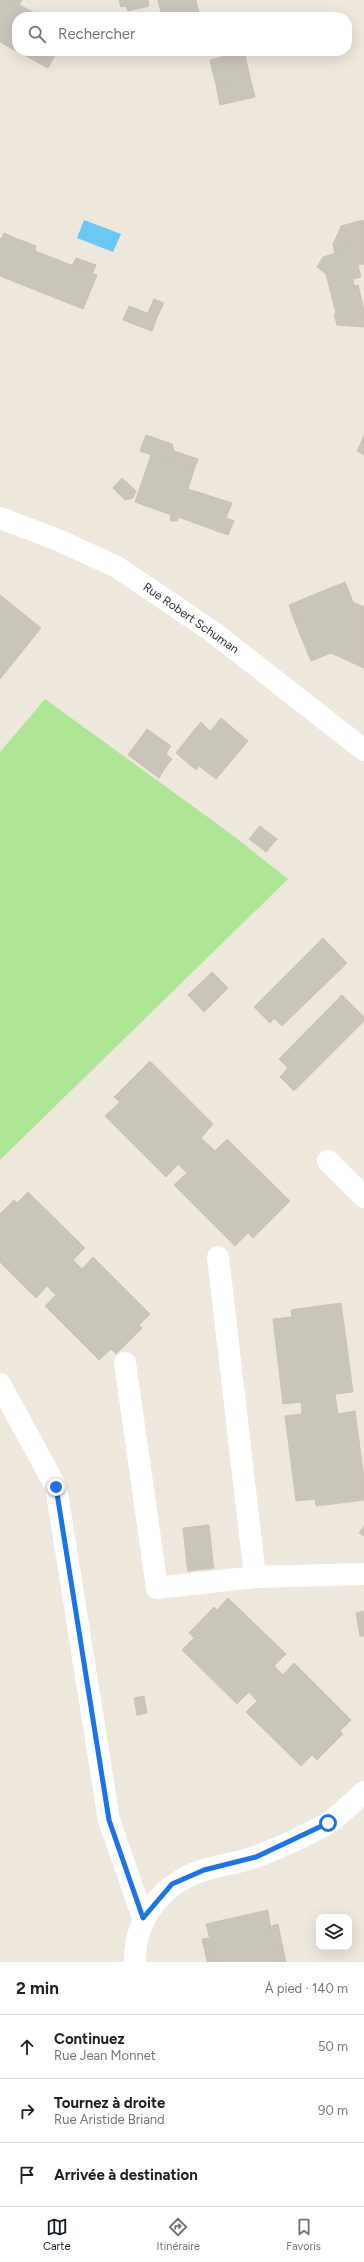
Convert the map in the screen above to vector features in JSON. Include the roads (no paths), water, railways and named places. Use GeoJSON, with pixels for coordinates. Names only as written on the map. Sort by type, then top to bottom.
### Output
{"type":"FeatureCollection","features":[{"type":"Feature","properties":{"kind":"street","name":"Rue Robert Schuman"},"geometry":{"type":"LineString","coordinates":[[0,518],[58,540],[117,567],[213,632],[364,750]]}},
{"type":"Feature","properties":{"kind":"street"},"geometry":{"type":"LineString","coordinates":[[328,1161],[364,1197]]}},
{"type":"Feature","properties":{"kind":"street"},"geometry":{"type":"LineString","coordinates":[[218,1257],[255,1577]]}},
{"type":"Feature","properties":{"kind":"street"},"geometry":{"type":"LineString","coordinates":[[125,1363],[157,1588],[255,1577],[364,1574]]}},
{"type":"Feature","properties":{"kind":"street"},"geometry":{"type":"LineString","coordinates":[[0,1384],[56,1487],[109,1820],[143,1918]]}},
{"type":"Feature","properties":{"kind":"street"},"geometry":{"type":"LineString","coordinates":[[135,1962],[135,1946],[143,1918],[172,1884],[204,1870],[256,1857],[290,1842],[328,1823],[364,1792]]}},
{"type":"Feature","properties":{"kind":"water"},"geometry":{"type":"Polygon","coordinates":[[[84,220],[121,234],[113,252],[77,238],[84,220]]]}}]}
